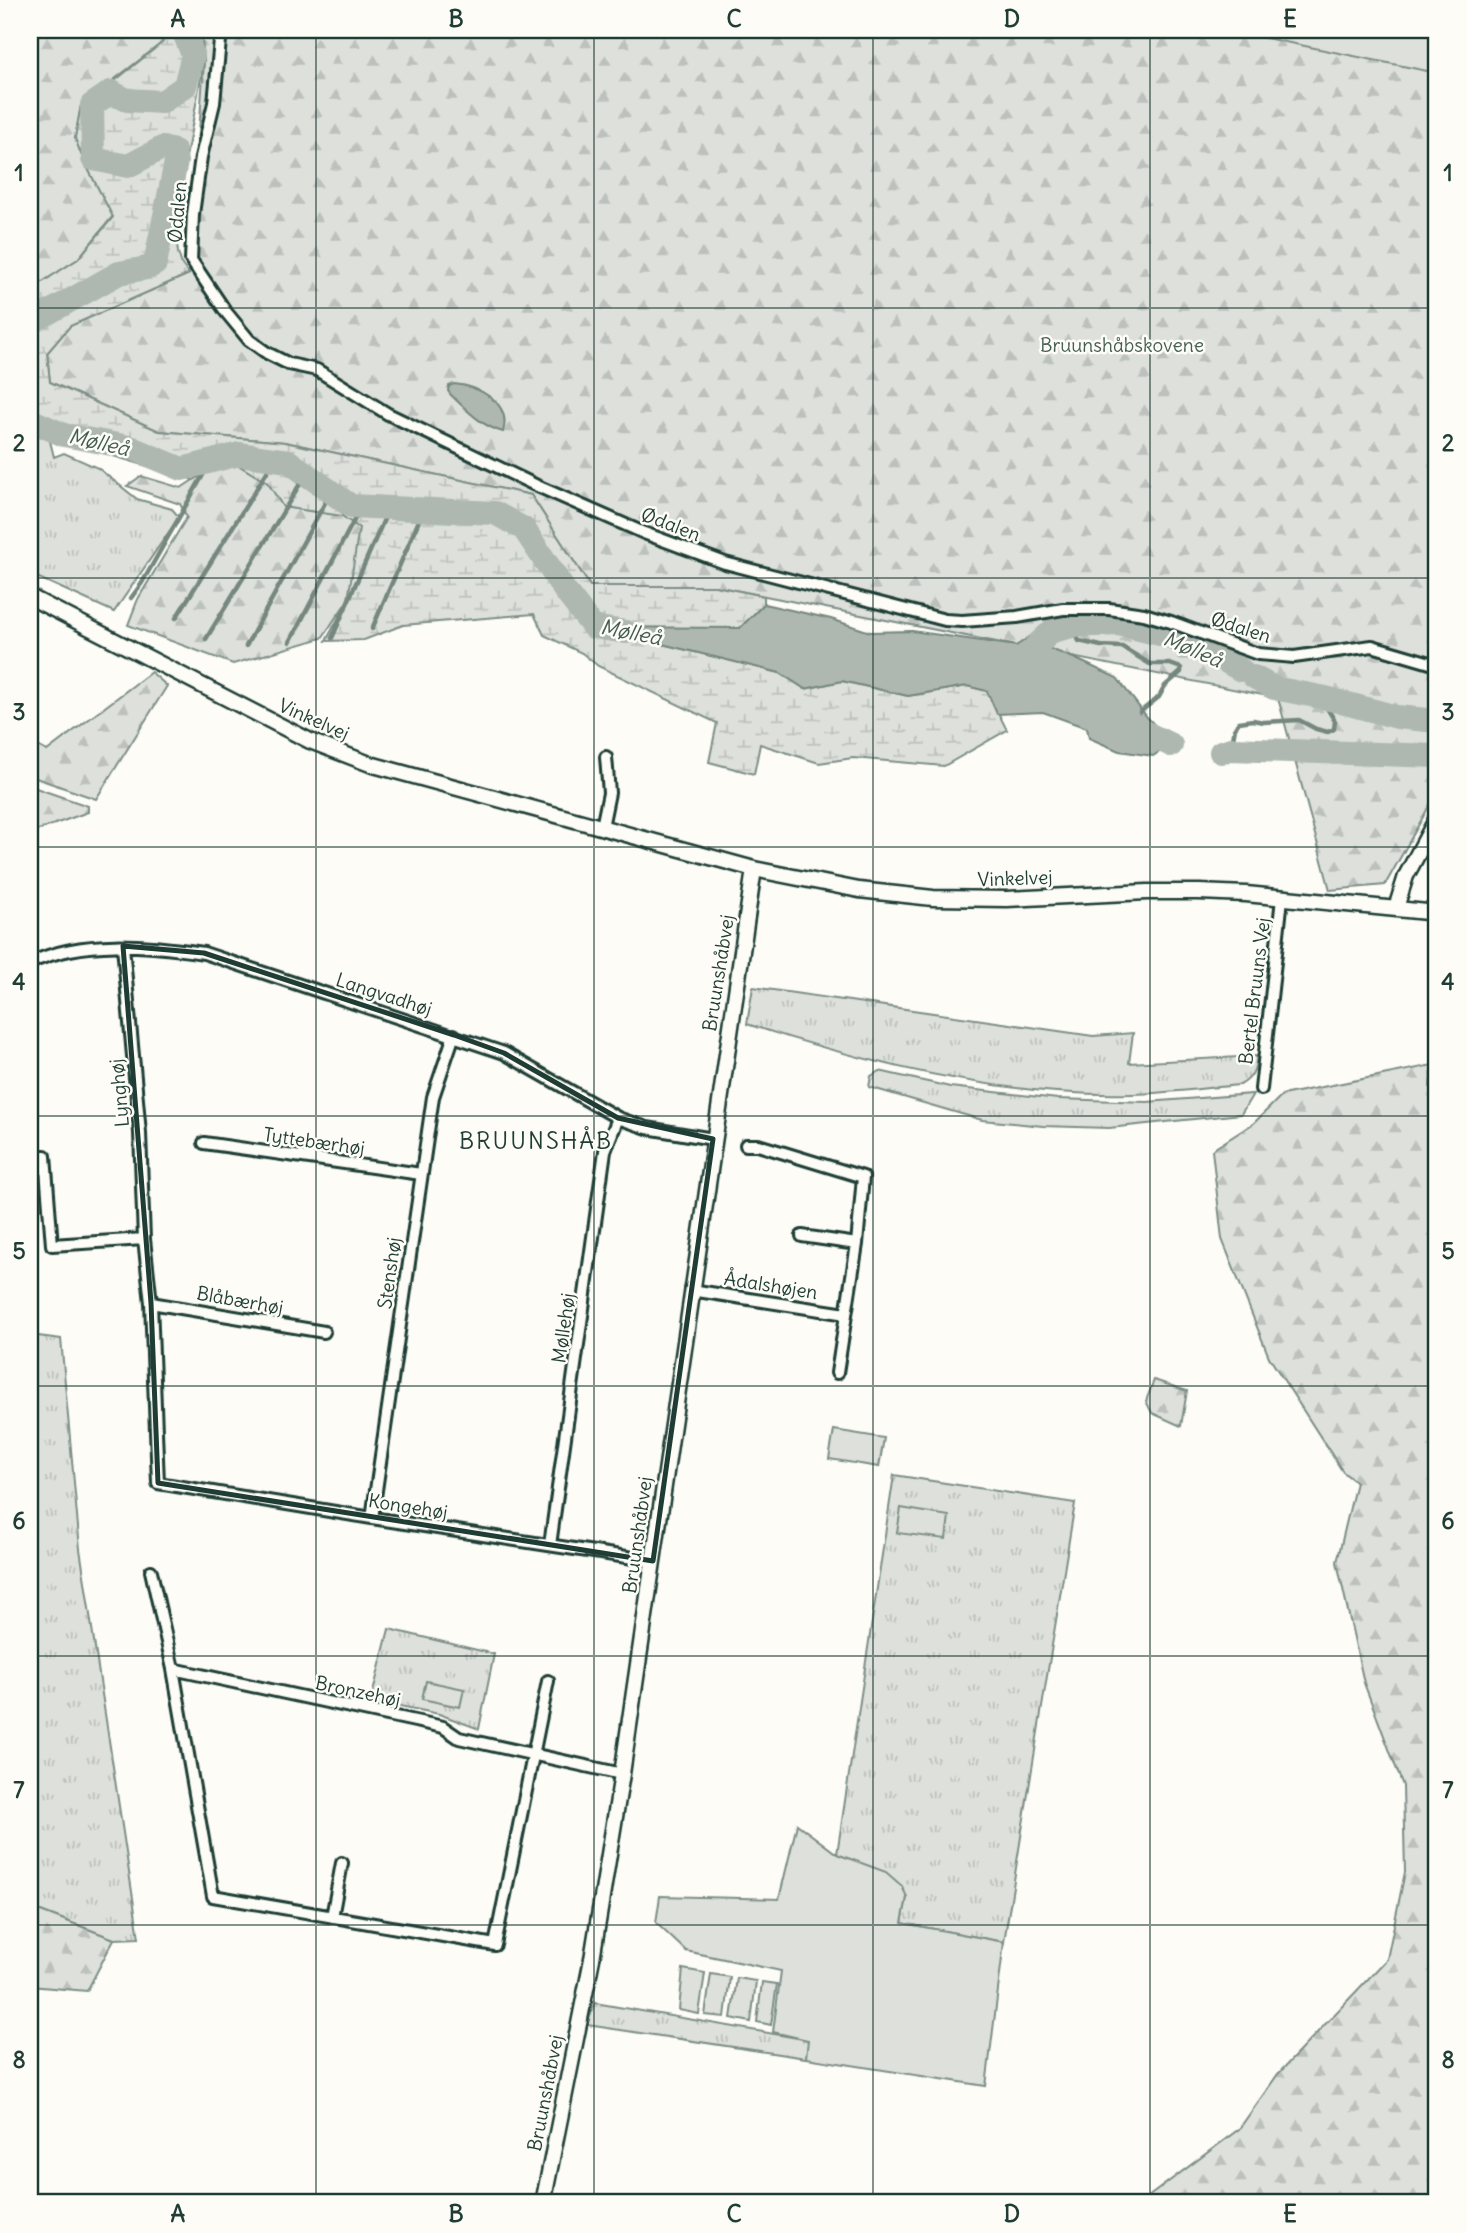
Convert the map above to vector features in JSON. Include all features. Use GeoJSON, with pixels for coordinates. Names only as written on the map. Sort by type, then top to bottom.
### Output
{"type":"FeatureCollection","features":[{"type":"Feature","properties":{"kind":"street","name":"Ødalen"},"geometry":{"type":"LineString","coordinates":[[221,30],[214,103],[201,157],[195,202],[191,260],[226,312],[249,340],[267,353],[289,363],[317,370],[388,414],[535,485],[644,533],[724,564],[945,620],[1017,617],[1063,609],[1109,609],[1144,614],[1171,622],[1258,654],[1294,657],[1372,646],[1437,665]]}},
{"type":"Feature","properties":{"kind":"street","name":"Vinkelvej"},"geometry":{"type":"LineString","coordinates":[[30,597],[310,741],[370,764],[754,869],[859,890],[933,898],[1007,899],[1199,892],[1437,913]]}},
{"type":"Feature","properties":{"kind":"street"},"geometry":{"type":"LineString","coordinates":[[602,827],[609,793],[606,757]]}},
{"type":"Feature","properties":{"kind":"street"},"geometry":{"type":"LineString","coordinates":[[1396,908],[1406,876],[1437,818]]}},
{"type":"Feature","properties":{"kind":"street","name":"Bruunshåbvej"},"geometry":{"type":"LineString","coordinates":[[543,2203],[592,1959],[622,1774],[754,869]]}},
{"type":"Feature","properties":{"kind":"street","name":"Bertel Bruuns Vej"},"geometry":{"type":"LineString","coordinates":[[1261,1089],[1283,898]]}},
{"type":"Feature","properties":{"kind":"street","name":"Langvadhøj"},"geometry":{"type":"LineString","coordinates":[[30,964],[67,950],[123,946],[158,946],[204,953],[504,1053],[618,1118],[646,1128],[713,1139]]}},
{"type":"Feature","properties":{"kind":"street","name":"Lynghøj"},"geometry":{"type":"LineString","coordinates":[[123,946],[140,1133],[144,1239],[151,1303],[158,1483]]}},
{"type":"Feature","properties":{"kind":"street","name":"Stenshøj"},"geometry":{"type":"LineString","coordinates":[[372,1518],[433,1097],[454,1035]]}},
{"type":"Feature","properties":{"kind":"street","name":"Møllehøj"},"geometry":{"type":"LineString","coordinates":[[550,1545],[605,1151],[618,1118]]}},
{"type":"Feature","properties":{"kind":"street","name":"Tyttebærhøj"},"geometry":{"type":"LineString","coordinates":[[204,1143],[421,1174]]}},
{"type":"Feature","properties":{"kind":"street"},"geometry":{"type":"LineString","coordinates":[[746,1145],[758,1145],[863,1177],[857,1244],[837,1373]]}},
{"type":"Feature","properties":{"kind":"street"},"geometry":{"type":"LineString","coordinates":[[39,1156],[45,1156],[52,1245],[144,1239]]}},
{"type":"Feature","properties":{"kind":"street"},"geometry":{"type":"LineString","coordinates":[[802,1236],[857,1244]]}},
{"type":"Feature","properties":{"kind":"street","name":"Ådalshøjen"},"geometry":{"type":"LineString","coordinates":[[691,1290],[846,1314]]}},
{"type":"Feature","properties":{"kind":"street","name":"Blåbærhøj"},"geometry":{"type":"LineString","coordinates":[[151,1303],[324,1332]]}},
{"type":"Feature","properties":{"kind":"street","name":"Kongehøj"},"geometry":{"type":"LineString","coordinates":[[158,1483],[653,1561]]}},
{"type":"Feature","properties":{"kind":"street"},"geometry":{"type":"LineString","coordinates":[[151,1571],[173,1669],[214,1896],[495,1945],[548,1681]]}},
{"type":"Feature","properties":{"kind":"street","name":"Bronzehøj"},"geometry":{"type":"LineString","coordinates":[[173,1669],[443,1727],[459,1738],[622,1774]]}},
{"type":"Feature","properties":{"kind":"street"},"geometry":{"type":"LineString","coordinates":[[331,1917],[342,1863]]}},
{"type":"Feature","properties":{"kind":"highlighted area"},"geometry":{"type":"Polygon","coordinates":[[[123,946],[204,953],[504,1053],[618,1118],[713,1139],[653,1561],[158,1483],[151,1303],[123,946]]]}},
{"type":"Feature","properties":{"kind":"green space"},"geometry":{"type":"Polygon","coordinates":[[[30,30],[158,30],[163,42],[81,105],[75,138],[113,216],[78,259],[30,290],[30,30]]]}},
{"type":"Feature","properties":{"kind":"green space"},"geometry":{"type":"Polygon","coordinates":[[[158,30],[201,30],[204,62],[174,221],[178,252],[182,265],[189,274],[70,326],[47,353],[50,382],[159,431],[285,442],[531,495],[590,586],[715,586],[764,596],[764,604],[740,628],[597,628],[780,673],[805,689],[842,681],[908,696],[967,686],[987,691],[1007,730],[944,766],[853,758],[819,763],[760,744],[754,774],[709,762],[717,723],[598,666],[582,653],[544,635],[534,614],[403,625],[364,640],[326,641],[348,600],[359,528],[342,516],[283,507],[268,483],[235,463],[208,471],[194,480],[49,437],[30,426],[30,290],[78,259],[113,217],[75,138],[81,105],[163,42],[158,30]]]}},
{"type":"Feature","properties":{"kind":"green space","name":"Bruunshåbskovene"},"geometry":{"type":"Polygon","coordinates":[[[201,30],[1437,30],[1437,792],[1385,885],[1330,890],[1278,698],[715,586],[590,586],[531,495],[285,442],[159,431],[50,382],[47,353],[70,326],[189,274],[204,62],[201,30]]]}},
{"type":"Feature","properties":{"kind":"green space"},"geometry":{"type":"Polygon","coordinates":[[[1226,30],[1437,30],[1437,73],[1226,30]]]}},
{"type":"Feature","properties":{"kind":"green space"},"geometry":{"type":"Polygon","coordinates":[[[30,428],[49,437],[54,457],[64,453],[98,468],[137,499],[172,509],[179,517],[114,612],[30,574],[30,428]]]}},
{"type":"Feature","properties":{"kind":"green space"},"geometry":{"type":"Polygon","coordinates":[[[235,463],[268,483],[284,507],[346,516],[384,532],[348,600],[322,638],[233,664],[128,625],[138,599],[187,517],[180,504],[127,486],[141,476],[181,488],[207,471],[235,463]]]}},
{"type":"Feature","properties":{"kind":"green space"},"geometry":{"type":"Polygon","coordinates":[[[151,672],[167,686],[96,799],[30,776],[30,742],[47,751],[151,672]]]}},
{"type":"Feature","properties":{"kind":"green space"},"geometry":{"type":"Polygon","coordinates":[[[30,786],[88,806],[88,812],[30,833],[30,786]]]}},
{"type":"Feature","properties":{"kind":"green space"},"geometry":{"type":"Polygon","coordinates":[[[753,987],[1093,1036],[1133,1033],[1129,1063],[1257,1056],[1253,1073],[1240,1085],[1173,1092],[1085,1094],[987,1084],[889,1065],[747,1024],[753,987]]]}},
{"type":"Feature","properties":{"kind":"green space"},"geometry":{"type":"Polygon","coordinates":[[[1433,1065],[1430,1081],[1437,1104],[1437,2203],[1140,2203],[1239,2129],[1278,2074],[1387,1959],[1405,1872],[1403,1786],[1364,1683],[1337,1562],[1356,1482],[1343,1472],[1269,1357],[1222,1239],[1212,1150],[1254,1123],[1282,1095],[1433,1065]]]}},
{"type":"Feature","properties":{"kind":"green space"},"geometry":{"type":"Polygon","coordinates":[[[879,1071],[950,1087],[1058,1099],[1147,1102],[1253,1094],[1241,1114],[1109,1128],[1043,1126],[982,1120],[869,1087],[871,1076],[879,1071]]]}},
{"type":"Feature","properties":{"kind":"green space"},"geometry":{"type":"Polygon","coordinates":[[[30,1335],[61,1339],[80,1549],[139,1938],[114,1939],[30,1907],[30,1335]]]}},
{"type":"Feature","properties":{"kind":"green space"},"geometry":{"type":"Polygon","coordinates":[[[1154,1380],[1187,1391],[1181,1426],[1152,1413],[1146,1401],[1154,1380]]]}},
{"type":"Feature","properties":{"kind":"green space"},"geometry":{"type":"Polygon","coordinates":[[[834,1430],[884,1438],[879,1467],[829,1459],[834,1430]]]}},
{"type":"Feature","properties":{"kind":"green space"},"geometry":{"type":"Polygon","coordinates":[[[894,1475],[1075,1503],[1004,1942],[902,1923],[907,1897],[837,1854],[894,1475]]]}},
{"type":"Feature","properties":{"kind":"green space"},"geometry":{"type":"Polygon","coordinates":[[[901,1508],[949,1516],[946,1539],[897,1533],[901,1508]]]}},
{"type":"Feature","properties":{"kind":"green space"},"geometry":{"type":"Polygon","coordinates":[[[389,1629],[494,1654],[479,1729],[439,1714],[371,1700],[389,1629]]]}},
{"type":"Feature","properties":{"kind":"green space"},"geometry":{"type":"Polygon","coordinates":[[[426,1681],[464,1689],[460,1707],[422,1699],[426,1681]]]}},
{"type":"Feature","properties":{"kind":"green space"},"geometry":{"type":"Polygon","coordinates":[[[797,1824],[837,1854],[886,1872],[902,1886],[907,1897],[902,1923],[1004,1942],[986,2086],[806,2058],[808,2040],[773,2032],[781,1971],[686,1951],[656,1923],[660,1896],[779,1899],[797,1824]]]}},
{"type":"Feature","properties":{"kind":"green space"},"geometry":{"type":"Polygon","coordinates":[[[30,1907],[114,1939],[87,1991],[30,1986],[30,1907]]]}},
{"type":"Feature","properties":{"kind":"green space"},"geometry":{"type":"Polygon","coordinates":[[[683,1969],[705,1973],[699,2014],[679,2010],[683,1969]]]}},
{"type":"Feature","properties":{"kind":"green space"},"geometry":{"type":"Polygon","coordinates":[[[711,1974],[730,1977],[725,2017],[705,2015],[711,1974]]]}},
{"type":"Feature","properties":{"kind":"green space"},"geometry":{"type":"Polygon","coordinates":[[[737,1978],[756,1981],[751,2022],[731,2018],[737,1978]]]}},
{"type":"Feature","properties":{"kind":"green space"},"geometry":{"type":"Polygon","coordinates":[[[762,1982],[777,1984],[771,2025],[757,2022],[762,1982]]]}},
{"type":"Feature","properties":{"kind":"green space"},"geometry":{"type":"Polygon","coordinates":[[[595,2003],[809,2040],[806,2058],[587,2025],[595,2003]]]}},
{"type":"Feature","properties":{"kind":"water"},"geometry":{"type":"Polygon","coordinates":[[[454,384],[482,392],[498,404],[503,412],[503,432],[481,422],[451,395],[449,386],[454,384]]]}},
{"type":"Feature","properties":{"kind":"water"},"geometry":{"type":"Polygon","coordinates":[[[764,604],[831,619],[870,632],[912,631],[1016,646],[1029,637],[1038,647],[1048,648],[1117,678],[1165,736],[1164,749],[1153,756],[1119,751],[1089,738],[1087,728],[1043,712],[997,714],[987,691],[967,686],[908,696],[842,681],[805,689],[780,673],[593,627],[740,628],[764,604]]]}},
{"type":"Feature","properties":{"kind":"waterway","name":"Mølleå"},"geometry":{"type":"LineString","coordinates":[[30,323],[119,273],[155,264],[176,162],[174,151],[162,148],[128,166],[93,159],[92,105],[111,92],[127,100],[162,102],[185,86],[193,55],[183,30]]}},
{"type":"Feature","properties":{"kind":"waterway","name":"Mølleå"},"geometry":{"type":"LineString","coordinates":[[30,420],[64,435],[129,447],[182,469],[239,454],[288,461],[351,506],[495,513],[524,529],[565,591],[593,627],[626,632]]}},
{"type":"Feature","properties":{"kind":"waterway"},"geometry":{"type":"LineString","coordinates":[[176,618],[275,459]]}},
{"type":"Feature","properties":{"kind":"waterway"},"geometry":{"type":"LineString","coordinates":[[131,598],[211,461]]}},
{"type":"Feature","properties":{"kind":"waterway"},"geometry":{"type":"LineString","coordinates":[[206,639],[306,474]]}},
{"type":"Feature","properties":{"kind":"waterway"},"geometry":{"type":"LineString","coordinates":[[246,646],[331,492]]}},
{"type":"Feature","properties":{"kind":"waterway"},"geometry":{"type":"LineString","coordinates":[[290,642],[361,507]]}},
{"type":"Feature","properties":{"kind":"waterway"},"geometry":{"type":"LineString","coordinates":[[332,638],[389,508]]}},
{"type":"Feature","properties":{"kind":"waterway"},"geometry":{"type":"LineString","coordinates":[[372,629],[424,509]]}},
{"type":"Feature","properties":{"kind":"waterway","name":"Mølleå"},"geometry":{"type":"LineString","coordinates":[[1017,671],[1036,646],[1052,631],[1072,626],[1119,624],[1164,635],[1222,659],[1241,670]]}},
{"type":"Feature","properties":{"kind":"waterway"},"geometry":{"type":"LineString","coordinates":[[1072,626],[1079,641],[1122,647],[1150,664],[1170,664],[1181,668],[1181,672],[1165,686],[1159,697],[1140,712]]}},
{"type":"Feature","properties":{"kind":"waterway","name":"Mølleå"},"geometry":{"type":"LineString","coordinates":[[1254,677],[1274,688],[1326,698],[1397,717],[1437,721]]}},
{"type":"Feature","properties":{"kind":"waterway"},"geometry":{"type":"LineString","coordinates":[[1231,749],[1235,728],[1239,722],[1299,720],[1316,729],[1328,732],[1334,729],[1335,721],[1325,705],[1326,698]]}},
{"type":"Feature","properties":{"kind":"waterway"},"geometry":{"type":"LineString","coordinates":[[1134,727],[1171,745]]}},
{"type":"Feature","properties":{"kind":"waterway"},"geometry":{"type":"LineString","coordinates":[[1221,752],[1231,749],[1437,756]]}},
{"type":"Feature","properties":{"kind":"district","name":"BRUUNSHÅB"},"geometry":{"type":"Point","coordinates":[536,1140]}}]}
